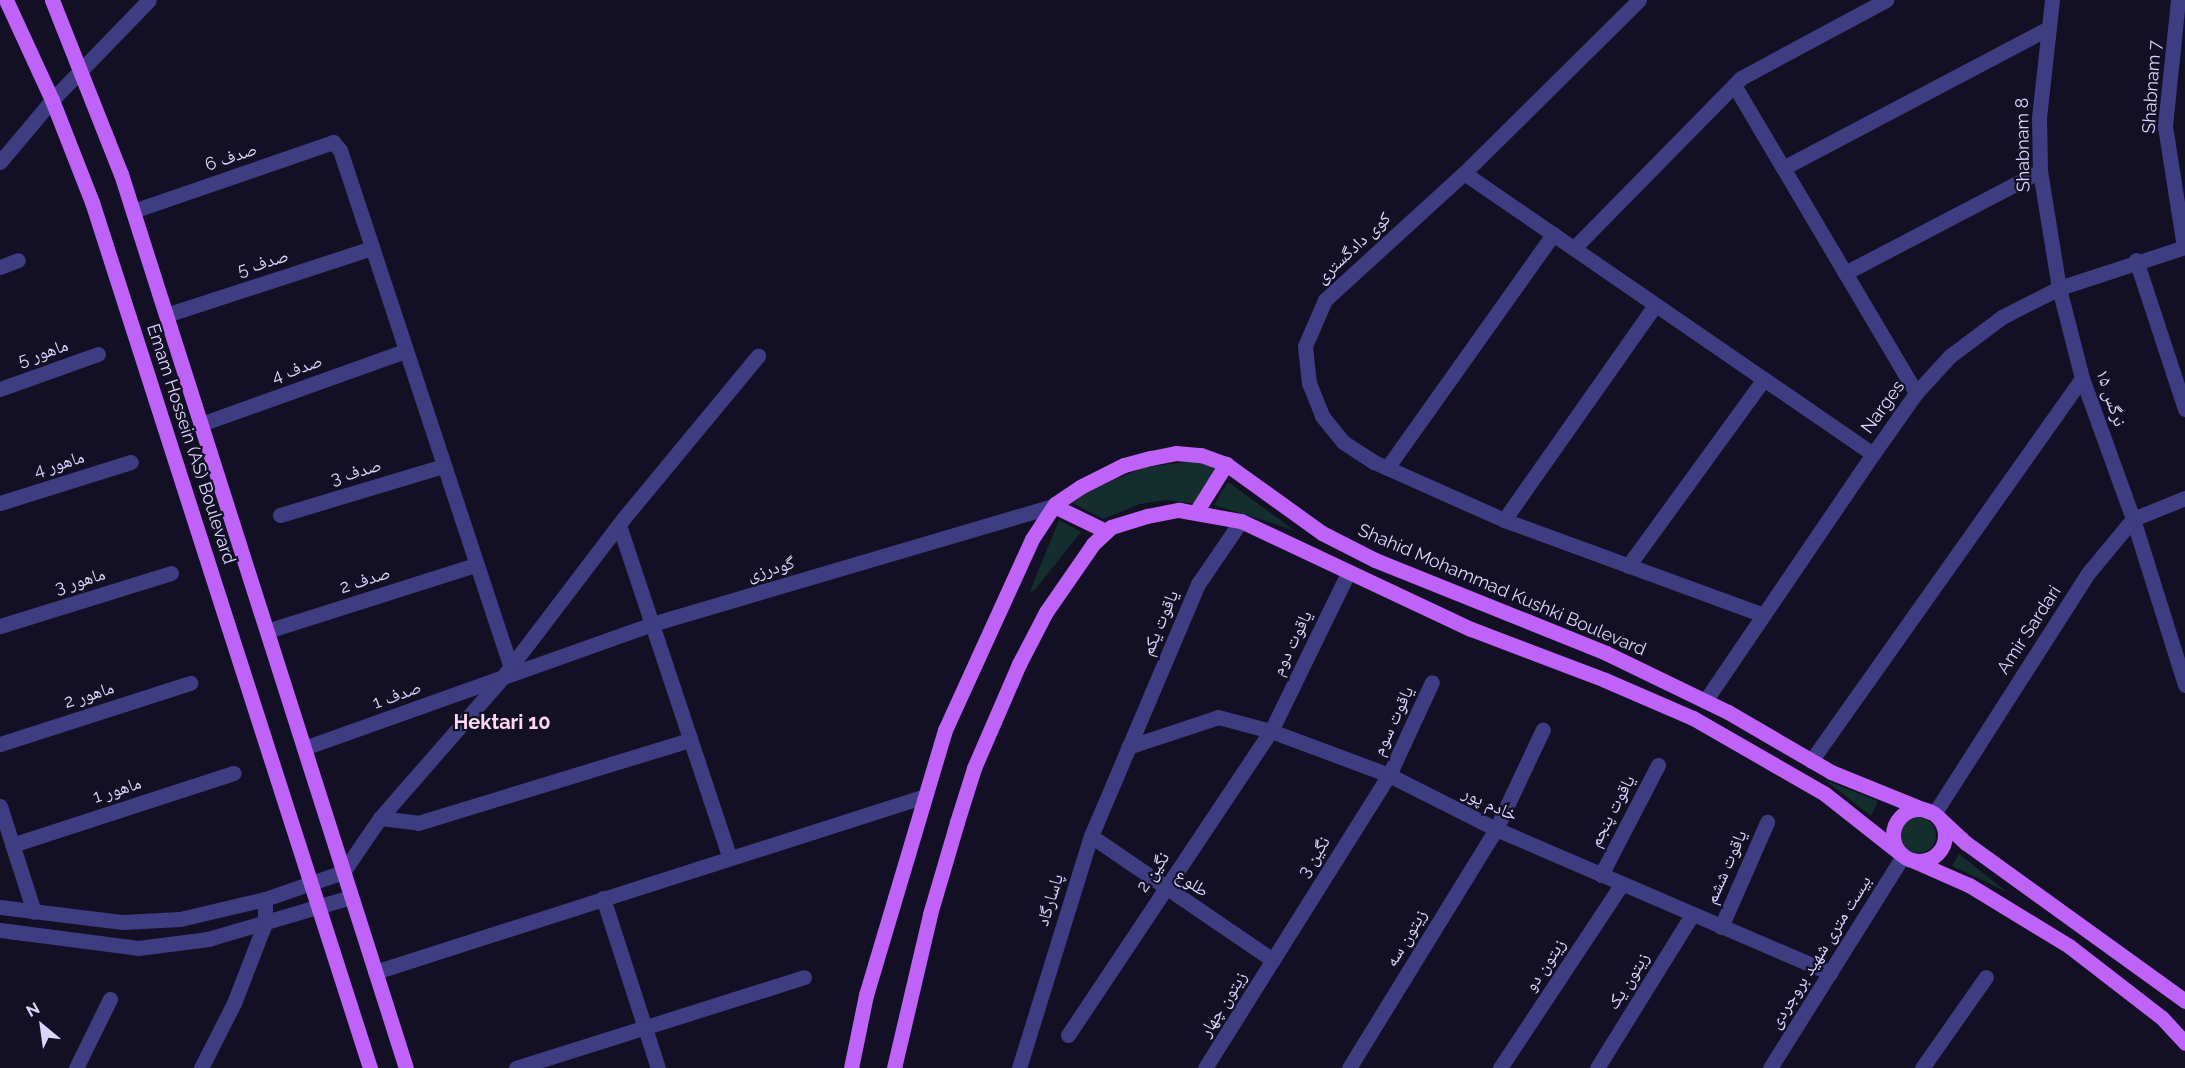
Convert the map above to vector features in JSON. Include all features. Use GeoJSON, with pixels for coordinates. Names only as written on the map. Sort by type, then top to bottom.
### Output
{"type":"FeatureCollection","features":[{"type":"Feature","properties":{"kind":"main road","name":"Emam Hossein (AS) Boulevard"},"geometry":{"type":"LineString","coordinates":[[6,0],[52,100],[95,213],[370,1068]]}},
{"type":"Feature","properties":{"kind":"main road","name":"Emam Hossein (AS) Boulevard"},"geometry":{"type":"LineString","coordinates":[[52,0],[83,70],[133,211],[406,1068]]}},
{"type":"Feature","properties":{"kind":"main road","name":"Shahid Mohammad Kushki Boulevard"},"geometry":{"type":"LineString","coordinates":[[851,1068],[866,995],[922,796],[945,730],[1032,539],[1054,506],[1101,475],[1151,458],[1176,453],[1201,455],[1226,464],[1322,533],[1375,560],[1606,653],[1705,701],[1811,761],[1870,790],[1935,814],[1966,843],[2185,1001]]}},
{"type":"Feature","properties":{"kind":"main road"},"geometry":{"type":"LineString","coordinates":[[1197,512],[1226,464]]}},
{"type":"Feature","properties":{"kind":"main road"},"geometry":{"type":"LineString","coordinates":[[1054,506],[1106,531]]}},
{"type":"Feature","properties":{"kind":"main road"},"geometry":{"type":"LineString","coordinates":[[894,1068],[930,915],[974,768],[1046,612],[1078,562],[1106,531],[1147,516],[1179,510],[1241,521],[1472,629],[1605,680],[1693,718],[1825,794],[1906,857],[1969,885],[2069,946],[2153,1011],[2185,1042]]}},
{"type":"Feature","properties":{"kind":"main road"},"geometry":{"type":"LineString","coordinates":[[1914,810],[1935,814],[1946,833],[1942,849],[1930,859],[1906,857],[1893,840],[1896,824],[1914,810]]}},
{"type":"Feature","properties":{"kind":"street"},"geometry":{"type":"LineString","coordinates":[[0,162],[52,100],[149,0]]}},
{"type":"Feature","properties":{"kind":"street","name":"کوی دادگستری"},"geometry":{"type":"LineString","coordinates":[[1639,0],[1464,173],[1325,300],[1305,346],[1309,383],[1322,416],[1343,441],[1387,468],[1504,520],[1763,615]]}},
{"type":"Feature","properties":{"kind":"street"},"geometry":{"type":"LineString","coordinates":[[1574,248],[1734,85],[1886,0]]}},
{"type":"Feature","properties":{"kind":"street","name":"Shabnam 8"},"geometry":{"type":"LineString","coordinates":[[2052,0],[2039,118],[2040,171],[2059,288]]}},
{"type":"Feature","properties":{"kind":"street","name":"Shabnam 7"},"geometry":{"type":"LineString","coordinates":[[2178,0],[2165,126],[2185,247]]}},
{"type":"Feature","properties":{"kind":"street"},"geometry":{"type":"LineString","coordinates":[[1783,168],[2047,29]]}},
{"type":"Feature","properties":{"kind":"street"},"geometry":{"type":"LineString","coordinates":[[1734,85],[1916,393]]}},
{"type":"Feature","properties":{"kind":"street","name":"صدف 6"},"geometry":{"type":"LineString","coordinates":[[133,211],[333,142],[340,150],[372,248]]}},
{"type":"Feature","properties":{"kind":"street"},"geometry":{"type":"LineString","coordinates":[[1845,273],[2040,171]]}},
{"type":"Feature","properties":{"kind":"street"},"geometry":{"type":"LineString","coordinates":[[1464,173],[1873,454]]}},
{"type":"Feature","properties":{"kind":"street"},"geometry":{"type":"LineString","coordinates":[[1387,468],[1552,234]]}},
{"type":"Feature","properties":{"kind":"street","name":"Narges"},"geometry":{"type":"LineString","coordinates":[[1705,701],[1916,393],[1950,356],[1977,335],[2059,288],[2136,260],[2185,247]]}},
{"type":"Feature","properties":{"kind":"street"},"geometry":{"type":"LineString","coordinates":[[372,248],[475,565],[506,671]]}},
{"type":"Feature","properties":{"kind":"street","name":"صدف 5"},"geometry":{"type":"LineString","coordinates":[[166,315],[372,248]]}},
{"type":"Feature","properties":{"kind":"street"},"geometry":{"type":"LineString","coordinates":[[0,267],[18,260]]}},
{"type":"Feature","properties":{"kind":"street"},"geometry":{"type":"LineString","coordinates":[[2136,260],[2185,409]]}},
{"type":"Feature","properties":{"kind":"street","name":"نرگس ۱۵"},"geometry":{"type":"LineString","coordinates":[[2059,288],[2082,378],[2133,519],[2185,685]]}},
{"type":"Feature","properties":{"kind":"street"},"geometry":{"type":"LineString","coordinates":[[1504,520],[1655,304]]}},
{"type":"Feature","properties":{"kind":"street","name":"صدف 4"},"geometry":{"type":"LineString","coordinates":[[201,424],[405,351]]}},
{"type":"Feature","properties":{"kind":"street","name":"ماهور 5"},"geometry":{"type":"LineString","coordinates":[[0,388],[98,354]]}},
{"type":"Feature","properties":{"kind":"street"},"geometry":{"type":"LineString","coordinates":[[0,908],[123,922],[180,919],[265,899],[343,872],[380,818],[506,671],[619,525],[758,357]]}},
{"type":"Feature","properties":{"kind":"street"},"geometry":{"type":"LineString","coordinates":[[1811,761],[2082,378]]}},
{"type":"Feature","properties":{"kind":"street"},"geometry":{"type":"LineString","coordinates":[[1629,566],[1764,379]]}},
{"type":"Feature","properties":{"kind":"street","name":"ماهور 4"},"geometry":{"type":"LineString","coordinates":[[0,503],[131,462]]}},
{"type":"Feature","properties":{"kind":"street","name":"صدف 3"},"geometry":{"type":"LineString","coordinates":[[280,515],[443,466]]}},
{"type":"Feature","properties":{"kind":"street","name":"Amir Sardari"},"geometry":{"type":"LineString","coordinates":[[1935,814],[2090,572],[2133,519],[2185,498]]}},
{"type":"Feature","properties":{"kind":"street","name":"گودرزی"},"geometry":{"type":"LineString","coordinates":[[506,671],[652,624],[1054,506]]}},
{"type":"Feature","properties":{"kind":"street","name":"یاقوت یکم"},"geometry":{"type":"LineString","coordinates":[[1128,747],[1198,584],[1241,521]]}},
{"type":"Feature","properties":{"kind":"street"},"geometry":{"type":"LineString","coordinates":[[619,525],[730,858]]}},
{"type":"Feature","properties":{"kind":"street","name":"صدف 2"},"geometry":{"type":"LineString","coordinates":[[267,631],[475,565]]}},
{"type":"Feature","properties":{"kind":"street","name":"ماهور 3"},"geometry":{"type":"LineString","coordinates":[[0,626],[171,573]]}},
{"type":"Feature","properties":{"kind":"street","name":"یاقوت دوم"},"geometry":{"type":"LineString","coordinates":[[1270,731],[1348,573]]}},
{"type":"Feature","properties":{"kind":"street","name":"صدف 1"},"geometry":{"type":"LineString","coordinates":[[304,748],[506,671]]}},
{"type":"Feature","properties":{"kind":"street","name":"یاقوت سوم"},"geometry":{"type":"LineString","coordinates":[[1389,775],[1432,682]]}},
{"type":"Feature","properties":{"kind":"street","name":"ماهور 2"},"geometry":{"type":"LineString","coordinates":[[0,744],[190,683]]}},
{"type":"Feature","properties":{"kind":"street","name":"خادم پور"},"geometry":{"type":"LineString","coordinates":[[1128,747],[1218,717],[1270,731],[1389,775],[1496,829],[1830,973]]}},
{"type":"Feature","properties":{"kind":"street","name":"زیتون سه"},"geometry":{"type":"LineString","coordinates":[[1349,1068],[1496,829],[1544,729]]}},
{"type":"Feature","properties":{"kind":"street","name":"نگین 2"},"geometry":{"type":"LineString","coordinates":[[1068,1035],[1270,731]]}},
{"type":"Feature","properties":{"kind":"street"},"geometry":{"type":"LineString","coordinates":[[380,818],[418,824],[690,741]]}},
{"type":"Feature","properties":{"kind":"street","name":"پاسارگاد"},"geometry":{"type":"LineString","coordinates":[[1023,1066],[1091,836],[1128,747]]}},
{"type":"Feature","properties":{"kind":"street","name":"یاقوت پنجم"},"geometry":{"type":"LineString","coordinates":[[1601,875],[1658,765]]}},
{"type":"Feature","properties":{"kind":"street","name":"ماهور 1"},"geometry":{"type":"LineString","coordinates":[[12,845],[234,772]]}},
{"type":"Feature","properties":{"kind":"street","name":"نگین 3"},"geometry":{"type":"LineString","coordinates":[[1273,960],[1389,775]]}},
{"type":"Feature","properties":{"kind":"street"},"geometry":{"type":"LineString","coordinates":[[375,972],[922,796]]}},
{"type":"Feature","properties":{"kind":"street"},"geometry":{"type":"LineString","coordinates":[[0,806],[34,912]]}},
{"type":"Feature","properties":{"kind":"street","name":"یاقوت ششم"},"geometry":{"type":"LineString","coordinates":[[1721,927],[1767,822]]}},
{"type":"Feature","properties":{"kind":"street","name":"طلوع"},"geometry":{"type":"LineString","coordinates":[[1091,836],[1165,889],[1273,960]]}},
{"type":"Feature","properties":{"kind":"street","name":"بیست متری شهید بروجردی"},"geometry":{"type":"LineString","coordinates":[[1770,1068],[1906,857]]}},
{"type":"Feature","properties":{"kind":"street","name":"زیتون دو"},"geometry":{"type":"LineString","coordinates":[[1500,1068],[1622,884]]}},
{"type":"Feature","properties":{"kind":"street"},"geometry":{"type":"LineString","coordinates":[[0,930],[138,948],[208,939],[351,897]]}},
{"type":"Feature","properties":{"kind":"street"},"geometry":{"type":"LineString","coordinates":[[603,898],[658,1068]]}},
{"type":"Feature","properties":{"kind":"street"},"geometry":{"type":"LineString","coordinates":[[201,1068],[234,1003],[264,923],[265,899]]}},
{"type":"Feature","properties":{"kind":"street","name":"زیتون یک"},"geometry":{"type":"LineString","coordinates":[[1597,1068],[1692,915]]}},
{"type":"Feature","properties":{"kind":"street","name":"زیتون چهار"},"geometry":{"type":"LineString","coordinates":[[1205,1068],[1273,960]]}},
{"type":"Feature","properties":{"kind":"street"},"geometry":{"type":"LineString","coordinates":[[516,1068],[804,977]]}},
{"type":"Feature","properties":{"kind":"street"},"geometry":{"type":"LineString","coordinates":[[1922,1068],[1986,977]]}},
{"type":"Feature","properties":{"kind":"street"},"geometry":{"type":"LineString","coordinates":[[76,1068],[110,999]]}},
{"type":"Feature","properties":{"kind":"green space"},"geometry":{"type":"Polygon","coordinates":[[[1196,461],[1216,468],[1195,504],[1166,500],[1140,504],[1103,519],[1071,502],[1085,492],[1145,467],[1196,461]]]}},
{"type":"Feature","properties":{"kind":"green space"},"geometry":{"type":"Polygon","coordinates":[[[1228,482],[1294,530],[1214,505],[1228,482]]]}},
{"type":"Feature","properties":{"kind":"green space"},"geometry":{"type":"Polygon","coordinates":[[[1059,520],[1081,532],[1034,591],[1030,591],[1059,520]]]}},
{"type":"Feature","properties":{"kind":"green space"},"geometry":{"type":"Polygon","coordinates":[[[1825,780],[1878,801],[1871,816],[1825,780]]]}},
{"type":"Feature","properties":{"kind":"green space"},"geometry":{"type":"Polygon","coordinates":[[[1918,817],[1931,822],[1936,835],[1931,848],[1918,853],[1905,848],[1900,835],[1905,822],[1918,817]]]}},
{"type":"Feature","properties":{"kind":"green space"},"geometry":{"type":"Polygon","coordinates":[[[1959,854],[2007,892],[1952,866],[1959,854]]]}},
{"type":"Feature","properties":{"kind":"district","name":"Hektari 10"},"geometry":{"type":"Point","coordinates":[502,722]}}]}
